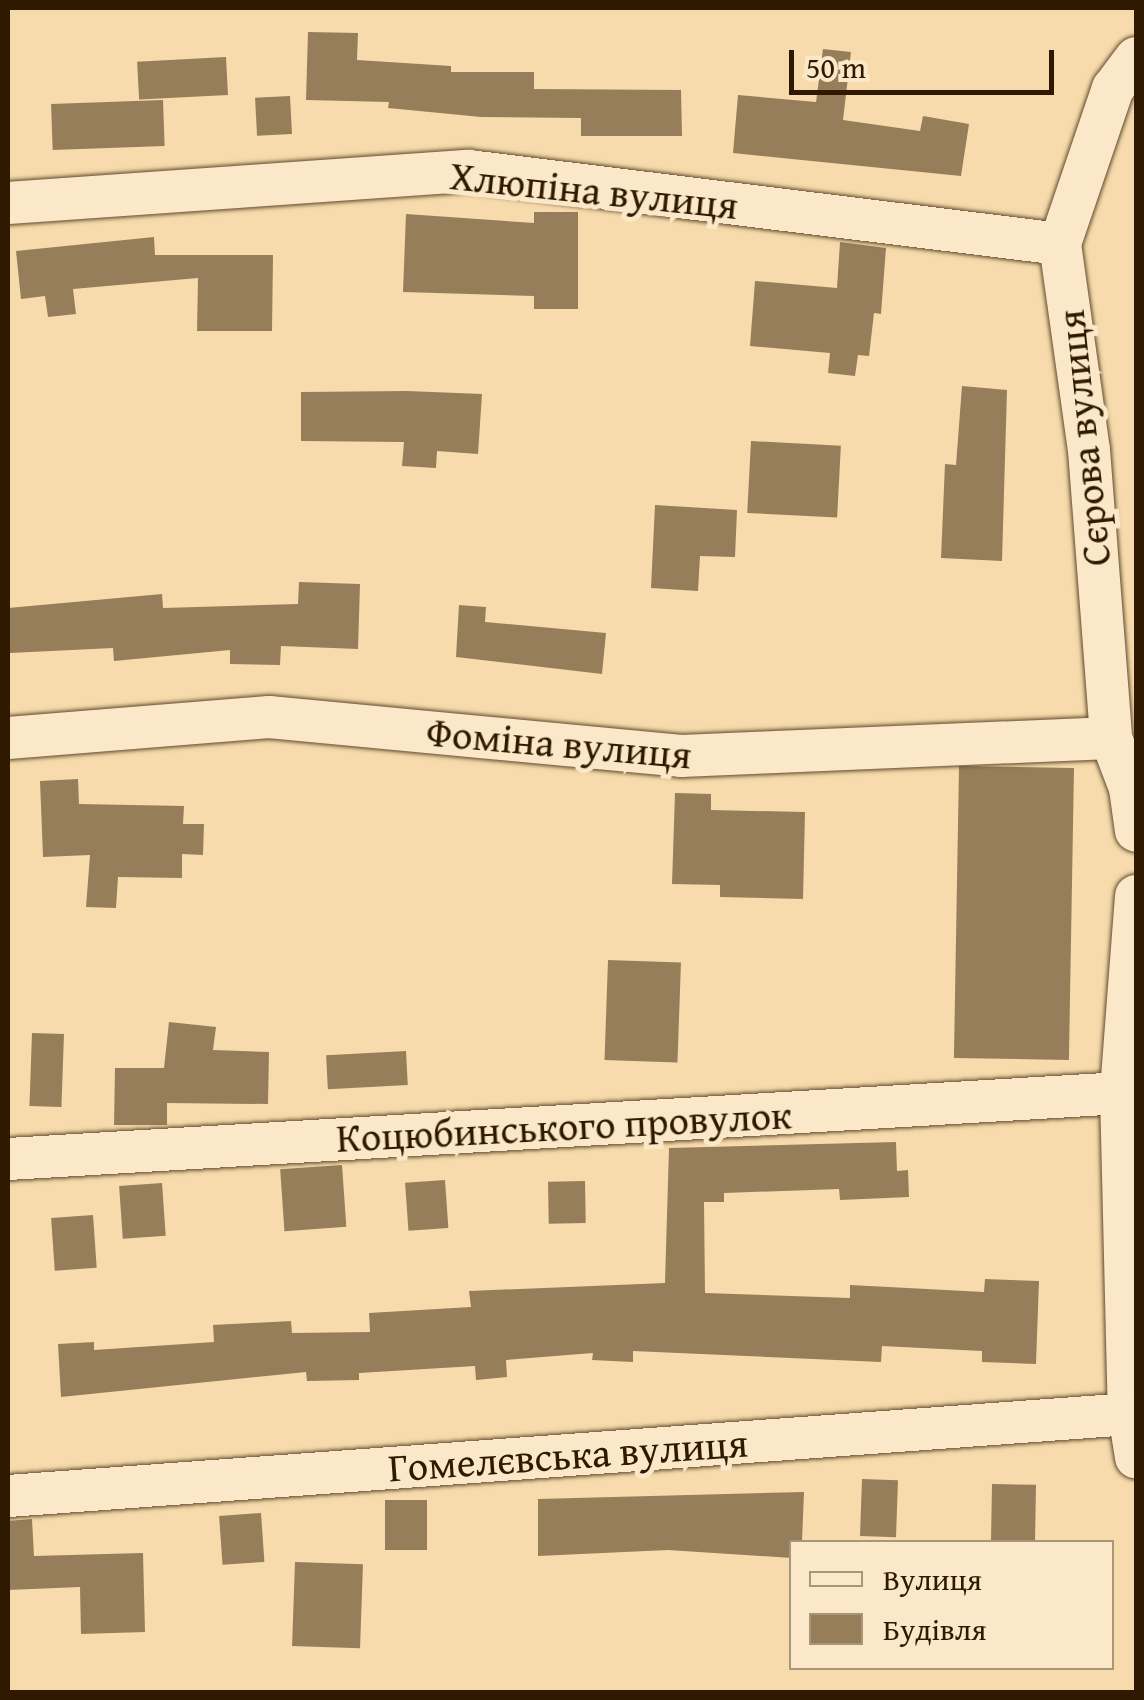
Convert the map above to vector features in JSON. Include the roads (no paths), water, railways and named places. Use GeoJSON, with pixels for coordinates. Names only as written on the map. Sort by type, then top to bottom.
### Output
{"type":"FeatureCollection","features":[{"type":"Feature","properties":{"kind":"street","name":"Сєрова вулиця"},"geometry":{"type":"LineString","coordinates":[[1136,58],[1112,88],[1060,244],[1089,450],[1111,738],[1130,788],[1136,831]]}},
{"type":"Feature","properties":{"kind":"street","name":"Хлюпіна вулиця"},"geometry":{"type":"LineString","coordinates":[[8,204],[468,171],[1060,244]]}},
{"type":"Feature","properties":{"kind":"street","name":"Фоміна вулиця"},"geometry":{"type":"LineString","coordinates":[[8,738],[270,717],[681,756],[1111,738]]}},
{"type":"Feature","properties":{"kind":"street"},"geometry":{"type":"LineString","coordinates":[[1136,896],[1122,1093],[1129,1414],[1136,1457]]}},
{"type":"Feature","properties":{"kind":"street","name":"Коцюбинського провулок"},"geometry":{"type":"LineString","coordinates":[[8,1159],[1122,1093]]}},
{"type":"Feature","properties":{"kind":"street","name":"Гомелєвська вулиця"},"geometry":{"type":"LineString","coordinates":[[8,1496],[1129,1414]]}}]}
